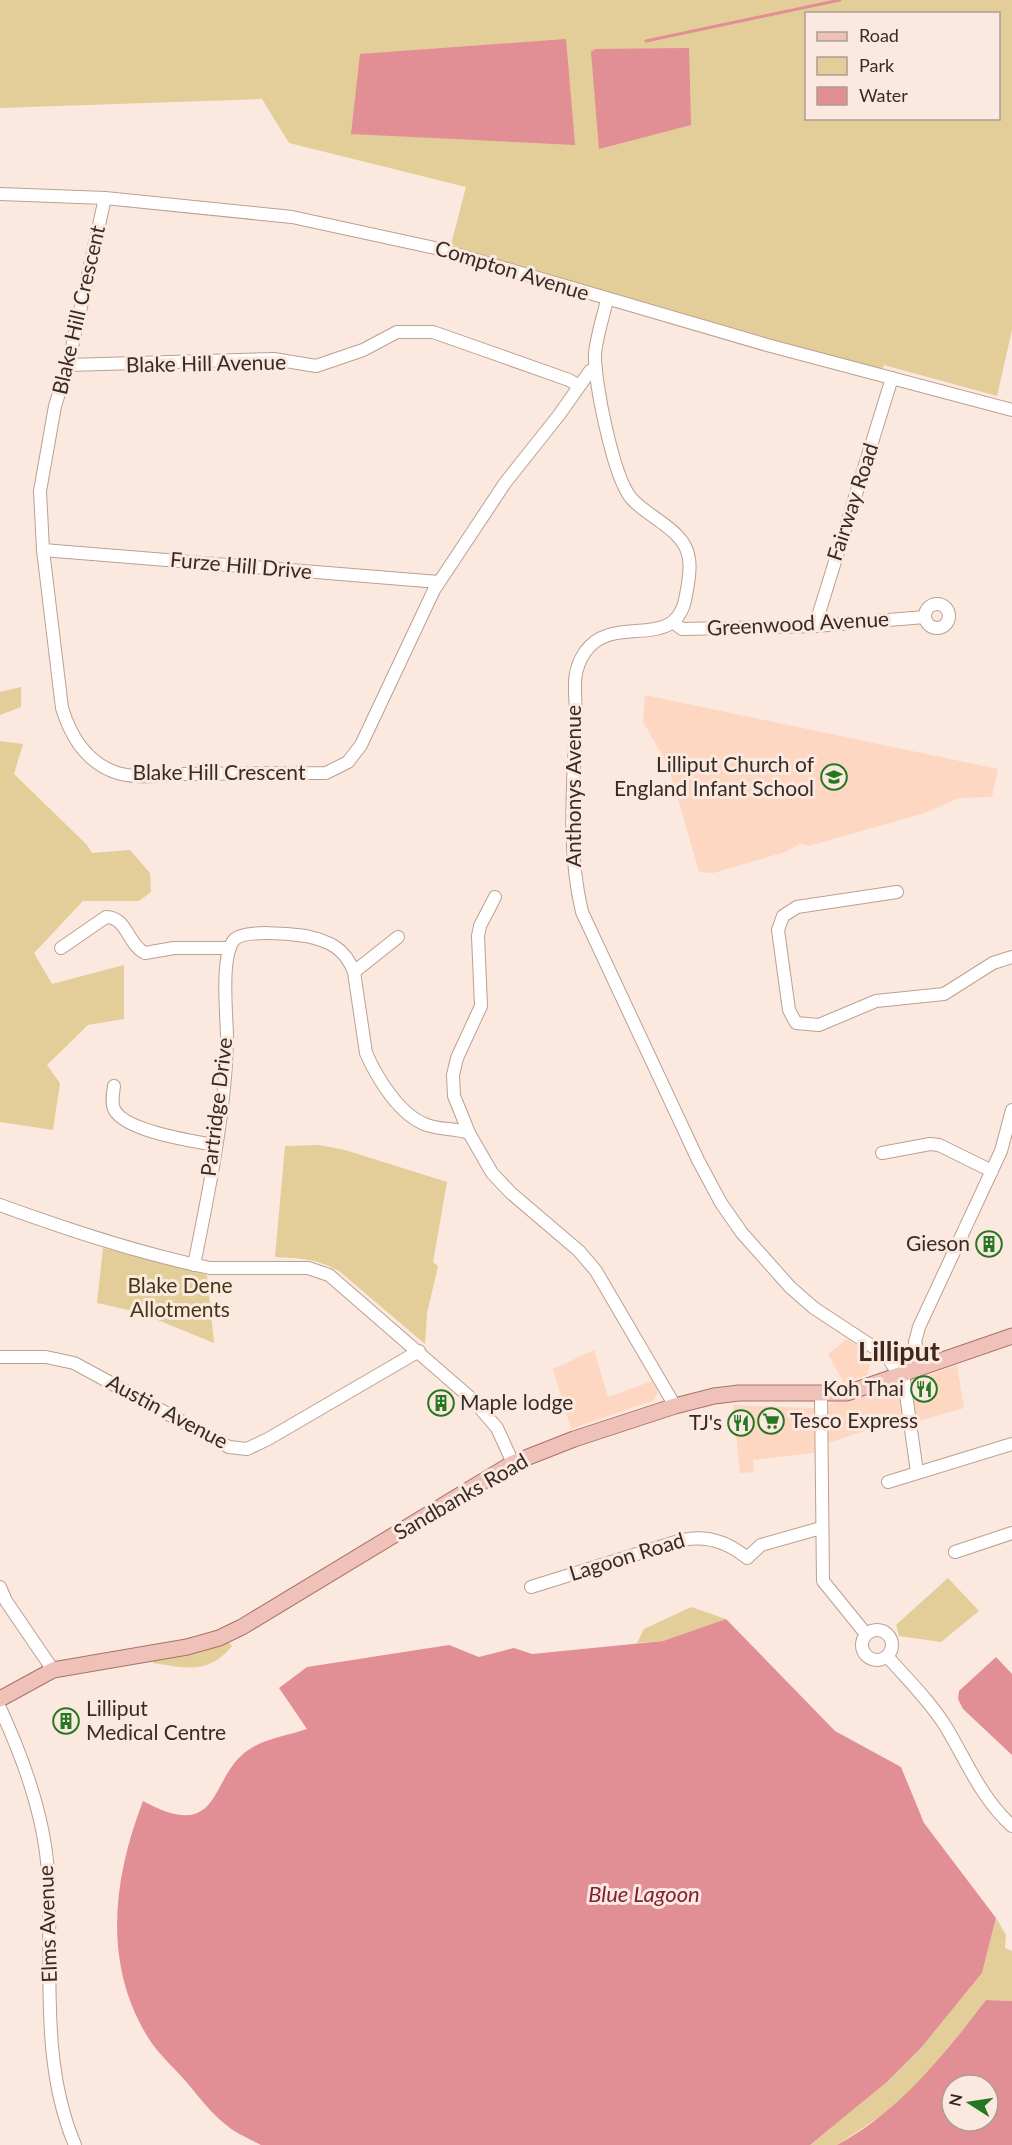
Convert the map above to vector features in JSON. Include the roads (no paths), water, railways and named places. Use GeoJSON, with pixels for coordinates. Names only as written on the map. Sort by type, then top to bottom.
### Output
{"type":"FeatureCollection","features":[{"type":"Feature","properties":{"kind":"main road","name":"Sandbanks Road"},"geometry":{"type":"LineString","coordinates":[[0,1699],[53,1670],[187,1647],[219,1638],[242,1627],[513,1463],[675,1406],[739,1393],[820,1395],[856,1391],[1012,1336]]}},
{"type":"Feature","properties":{"kind":"street","name":"Compton Avenue"},"geometry":{"type":"LineString","coordinates":[[0,194],[105,198],[292,217],[435,248],[607,300],[1012,410]]}},
{"type":"Feature","properties":{"kind":"street","name":"Blake Hill Crescent"},"geometry":{"type":"LineString","coordinates":[[105,198],[68,365],[56,406],[40,491],[43,550],[58,691],[69,729],[88,755],[112,771],[128,775],[326,773],[348,762],[361,745],[391,687],[440,582],[506,483],[590,371],[596,369]]}},
{"type":"Feature","properties":{"kind":"street"},"geometry":{"type":"LineString","coordinates":[[607,300],[597,341],[596,369],[612,451],[623,483],[637,504],[682,541],[689,558],[686,601],[674,623]]}},
{"type":"Feature","properties":{"kind":"street","name":"Blake Hill Avenue"},"geometry":{"type":"LineString","coordinates":[[68,365],[274,359],[316,366],[363,350],[397,332],[433,332],[569,380],[579,386]]}},
{"type":"Feature","properties":{"kind":"street","name":"Fairway Road"},"geometry":{"type":"LineString","coordinates":[[815,626],[892,378]]}},
{"type":"Feature","properties":{"kind":"street","name":"Furze Hill Drive"},"geometry":{"type":"LineString","coordinates":[[43,550],[440,582]]}},
{"type":"Feature","properties":{"kind":"street","name":"Greenwood Avenue"},"geometry":{"type":"LineString","coordinates":[[674,623],[682,629],[815,626],[925,616]]}},
{"type":"Feature","properties":{"kind":"street","name":"Anthonys Avenue"},"geometry":{"type":"LineString","coordinates":[[674,623],[661,629],[626,631],[601,639],[587,649],[576,672],[573,692],[576,720],[571,815],[576,884],[582,912],[677,1118],[731,1218],[767,1264],[790,1287],[814,1308],[888,1356],[901,1374]]}},
{"type":"Feature","properties":{"kind":"street"},"geometry":{"type":"LineString","coordinates":[[897,892],[797,907],[783,916],[778,930],[789,1010],[796,1023],[819,1025],[876,1001],[944,994],[993,963],[1012,957]]}},
{"type":"Feature","properties":{"kind":"street"},"geometry":{"type":"LineString","coordinates":[[495,897],[480,926],[478,936],[481,1006],[457,1058],[453,1075],[454,1096],[469,1133],[492,1173],[511,1193],[579,1251],[596,1271],[675,1406]]}},
{"type":"Feature","properties":{"kind":"street"},"geometry":{"type":"LineString","coordinates":[[61,948],[106,917],[120,921],[139,950],[154,953],[174,948],[230,948],[240,935],[271,933],[321,940],[343,951],[354,972],[361,1031],[372,1066],[408,1115],[416,1120],[469,1133]]}},
{"type":"Feature","properties":{"kind":"street"},"geometry":{"type":"LineString","coordinates":[[354,972],[398,937]]}},
{"type":"Feature","properties":{"kind":"street","name":"Partridge Drive"},"geometry":{"type":"LineString","coordinates":[[194,1265],[226,1065],[227,963],[230,948]]}},
{"type":"Feature","properties":{"kind":"street"},"geometry":{"type":"LineString","coordinates":[[114,1086],[112,1105],[120,1117],[166,1137],[214,1145]]}},
{"type":"Feature","properties":{"kind":"street"},"geometry":{"type":"LineString","coordinates":[[922,1367],[915,1342],[919,1327],[992,1171],[1012,1114]]}},
{"type":"Feature","properties":{"kind":"street"},"geometry":{"type":"LineString","coordinates":[[882,1153],[930,1144],[939,1145],[992,1171]]}},
{"type":"Feature","properties":{"kind":"street"},"geometry":{"type":"LineString","coordinates":[[0,1205],[145,1253],[194,1265],[210,1268],[308,1268],[336,1279],[486,1413],[513,1463]]}},
{"type":"Feature","properties":{"kind":"street","name":"Austin Avenue"},"geometry":{"type":"LineString","coordinates":[[0,1357],[46,1357],[74,1363],[229,1447],[240,1449],[268,1439],[419,1351]]}},
{"type":"Feature","properties":{"kind":"street"},"geometry":{"type":"LineString","coordinates":[[901,1374],[917,1472]]}},
{"type":"Feature","properties":{"kind":"street"},"geometry":{"type":"LineString","coordinates":[[820,1395],[823,1581],[866,1634]]}},
{"type":"Feature","properties":{"kind":"street"},"geometry":{"type":"LineString","coordinates":[[888,1482],[1012,1444]]}},
{"type":"Feature","properties":{"kind":"street","name":"Lagoon Road"},"geometry":{"type":"LineString","coordinates":[[531,1587],[689,1538],[709,1538],[736,1548],[747,1558],[761,1545],[821,1528]]}},
{"type":"Feature","properties":{"kind":"street"},"geometry":{"type":"LineString","coordinates":[[955,1552],[1012,1533]]}},
{"type":"Feature","properties":{"kind":"street"},"geometry":{"type":"LineString","coordinates":[[0,1587],[6,1601],[53,1670]]}},
{"type":"Feature","properties":{"kind":"street"},"geometry":{"type":"LineString","coordinates":[[879,1630],[887,1635],[891,1646],[887,1656],[876,1660],[867,1656],[862,1644],[866,1634],[879,1630]]}},
{"type":"Feature","properties":{"kind":"street"},"geometry":{"type":"LineString","coordinates":[[887,1656],[929,1703],[945,1725],[981,1792],[1012,1826]]}},
{"type":"Feature","properties":{"kind":"street","name":"Elms Avenue"},"geometry":{"type":"LineString","coordinates":[[0,1708],[31,1786],[45,1852],[53,2040],[62,2106],[75,2145]]}},
{"type":"Feature","properties":{"kind":"water"},"geometry":{"type":"Polygon","coordinates":[[[566,39],[575,145],[351,134],[360,54],[566,39]]]}},
{"type":"Feature","properties":{"kind":"water"},"geometry":{"type":"Polygon","coordinates":[[[689,48],[691,125],[599,149],[591,52],[595,49],[689,48]]]}},
{"type":"Feature","properties":{"kind":"water","name":"Blue Lagoon"},"geometry":{"type":"Polygon","coordinates":[[[726,1619],[835,1731],[901,1767],[924,1823],[996,1918],[982,1973],[921,2048],[887,2082],[810,2145],[261,2145],[233,2130],[219,2119],[160,2054],[149,2039],[134,2010],[124,1981],[119,1951],[117,1921],[119,1891],[133,1831],[143,1801],[170,1813],[189,1815],[202,1810],[212,1800],[238,1758],[259,1744],[307,1729],[279,1688],[307,1667],[449,1645],[479,1657],[514,1648],[532,1654],[663,1641],[726,1619]]]}},
{"type":"Feature","properties":{"kind":"water"},"geometry":{"type":"Polygon","coordinates":[[[996,1657],[1012,1674],[1012,1755],[963,1709],[958,1699],[959,1691],[996,1657]]]}},
{"type":"Feature","properties":{"kind":"water"},"geometry":{"type":"Polygon","coordinates":[[[986,2000],[1012,2001],[1012,2145],[837,2145],[881,2116],[937,2062],[986,2000]]]}},
{"type":"Feature","properties":{"kind":"waterway"},"geometry":{"type":"LineString","coordinates":[[646,41],[840,0]]}},
{"type":"Feature","properties":{"kind":"place","name":"Lilliput Church of England Infant School"},"geometry":{"type":"Point","coordinates":[834,777]}},
{"type":"Feature","properties":{"kind":"place","name":"Gieson"},"geometry":{"type":"Point","coordinates":[989,1244]}},
{"type":"Feature","properties":{"kind":"place","name":"Koh Thai"},"geometry":{"type":"Point","coordinates":[924,1389]}},
{"type":"Feature","properties":{"kind":"place","name":"Maple lodge"},"geometry":{"type":"Point","coordinates":[441,1403]}},
{"type":"Feature","properties":{"kind":"place","name":"Tesco Express"},"geometry":{"type":"Point","coordinates":[771,1421]}},
{"type":"Feature","properties":{"kind":"place","name":"TJ's"},"geometry":{"type":"Point","coordinates":[741,1423]}},
{"type":"Feature","properties":{"kind":"place","name":"Lilliput Medical Centre"},"geometry":{"type":"Point","coordinates":[66,1721]}},
{"type":"Feature","properties":{"kind":"district","name":"Lilliput"},"geometry":{"type":"Point","coordinates":[899,1352]}},
{"type":"Feature","properties":{"kind":"park label","name":"Blake Dene Allotments"},"geometry":{"type":"Point","coordinates":[180,1298]}}]}
